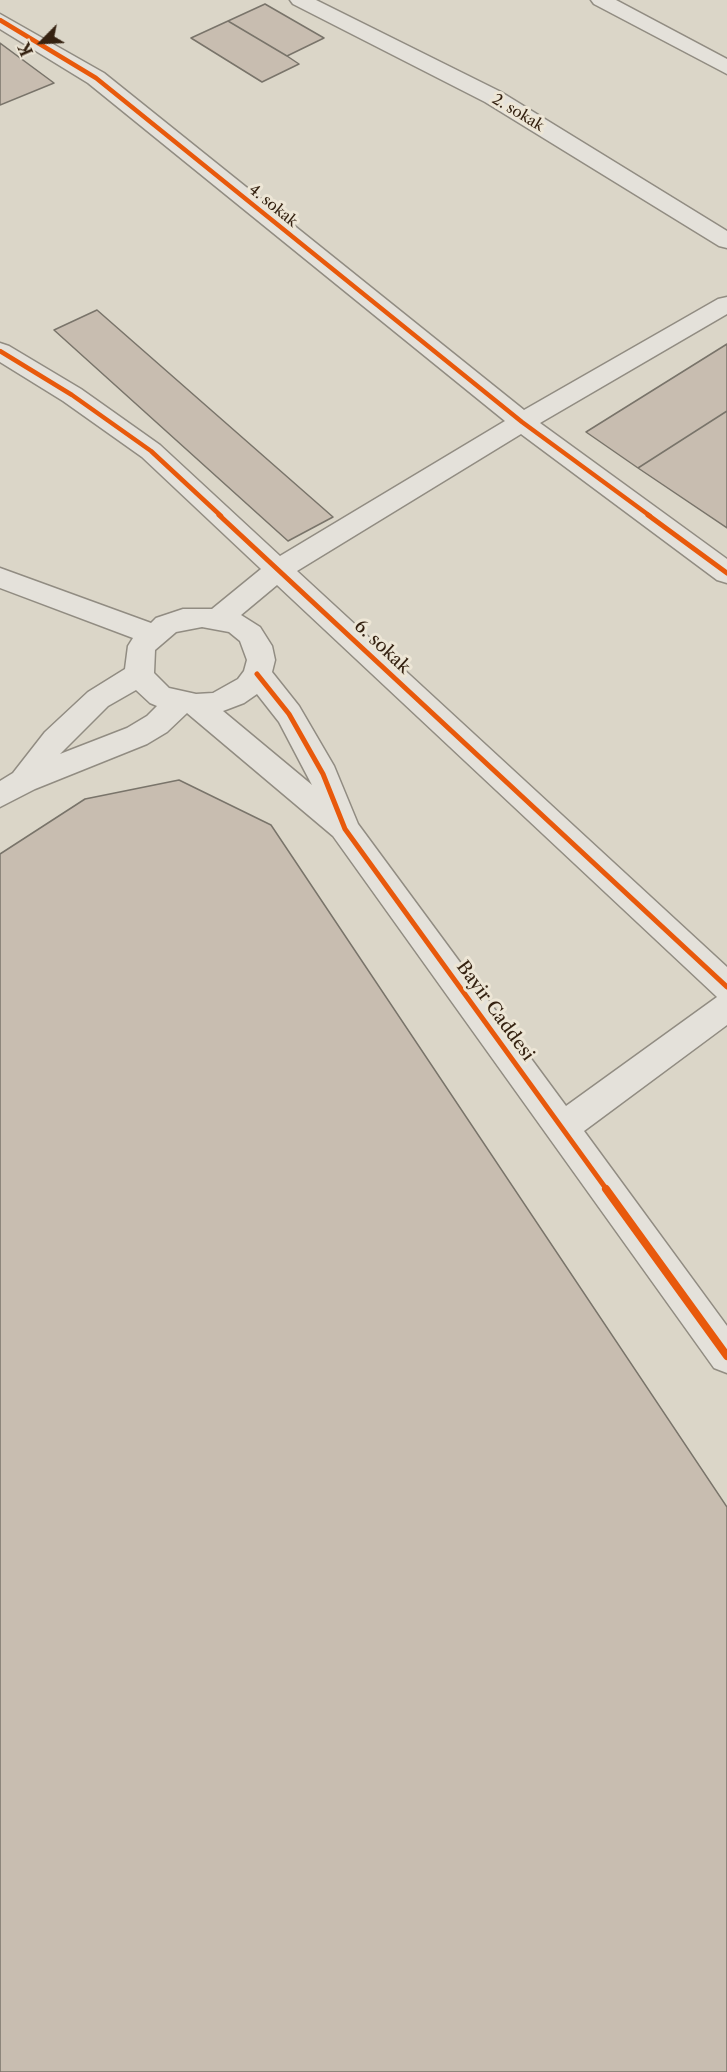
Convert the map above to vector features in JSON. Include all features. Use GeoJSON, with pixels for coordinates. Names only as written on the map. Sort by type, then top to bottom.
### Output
{"type":"FeatureCollection","features":[{"type":"Feature","properties":{"kind":"street","name":"2. sokak"},"geometry":{"type":"LineString","coordinates":[[300,0],[493,97],[727,241]]}},
{"type":"Feature","properties":{"kind":"street"},"geometry":{"type":"LineString","coordinates":[[601,0],[727,68]]}},
{"type":"Feature","properties":{"kind":"street","name":"4. sokak"},"geometry":{"type":"LineString","coordinates":[[0,20],[96,78],[522,422],[727,573]]}},
{"type":"Feature","properties":{"kind":"street"},"geometry":{"type":"LineString","coordinates":[[220,618],[277,570],[522,422],[727,304]]}},
{"type":"Feature","properties":{"kind":"street","name":"6. sokak"},"geometry":{"type":"LineString","coordinates":[[0,351],[72,395],[151,451],[727,987]]}},
{"type":"Feature","properties":{"kind":"street"},"geometry":{"type":"LineString","coordinates":[[0,578],[152,634]]}},
{"type":"Feature","properties":{"kind":"street"},"geometry":{"type":"LineString","coordinates":[[183,618],[220,618],[237,624],[250,634],[258,646],[261,660],[257,674],[248,686],[234,696],[216,703],[187,704],[160,696],[148,686],[140,674],[139,660],[142,646],[152,634],[183,618]]}},
{"type":"Feature","properties":{"kind":"street"},"geometry":{"type":"LineString","coordinates":[[12,789],[54,740],[98,699],[140,674]]}},
{"type":"Feature","properties":{"kind":"street","name":"Bayir Caddesi"},"geometry":{"type":"LineString","coordinates":[[257,674],[289,714],[324,774],[345,829],[727,1356]]}},
{"type":"Feature","properties":{"kind":"street"},"geometry":{"type":"LineString","coordinates":[[12,789],[136,736],[187,704]]}},
{"type":"Feature","properties":{"kind":"street","name":"Bayir Caddesi"},"geometry":{"type":"LineString","coordinates":[[187,704],[345,829]]}},
{"type":"Feature","properties":{"kind":"street"},"geometry":{"type":"LineString","coordinates":[[562,1128],[727,1007]]}},
{"type":"Feature","properties":{"kind":"building"},"geometry":{"type":"Polygon","coordinates":[[[265,4],[324,38],[287,56],[228,21],[265,4]]]}},
{"type":"Feature","properties":{"kind":"building"},"geometry":{"type":"Polygon","coordinates":[[[228,21],[299,64],[262,82],[191,38],[228,21]]]}},
{"type":"Feature","properties":{"kind":"building"},"geometry":{"type":"Polygon","coordinates":[[[0,43],[54,83],[0,105],[0,43]]]}},
{"type":"Feature","properties":{"kind":"building"},"geometry":{"type":"Polygon","coordinates":[[[97,310],[333,517],[288,541],[54,330],[97,310]]]}},
{"type":"Feature","properties":{"kind":"building"},"geometry":{"type":"Polygon","coordinates":[[[727,344],[727,411],[638,468],[586,432],[727,344]]]}},
{"type":"Feature","properties":{"kind":"building"},"geometry":{"type":"Polygon","coordinates":[[[727,411],[727,528],[638,468],[727,411]]]}},
{"type":"Feature","properties":{"kind":"building"},"geometry":{"type":"Polygon","coordinates":[[[179,780],[271,825],[727,1507],[727,2072],[0,2072],[0,854],[85,799],[179,780]]]}},
{"type":"Feature","properties":{"kind":"cycle path"},"geometry":{"type":"LineString","coordinates":[[0,20],[96,78],[522,422],[727,573]]}},
{"type":"Feature","properties":{"kind":"cycle path"},"geometry":{"type":"LineString","coordinates":[[0,351],[72,395],[151,451],[727,987]]}},
{"type":"Feature","properties":{"kind":"cycle path"},"geometry":{"type":"LineString","coordinates":[[257,674],[289,714],[323,774],[345,829],[727,1356]]}}]}
